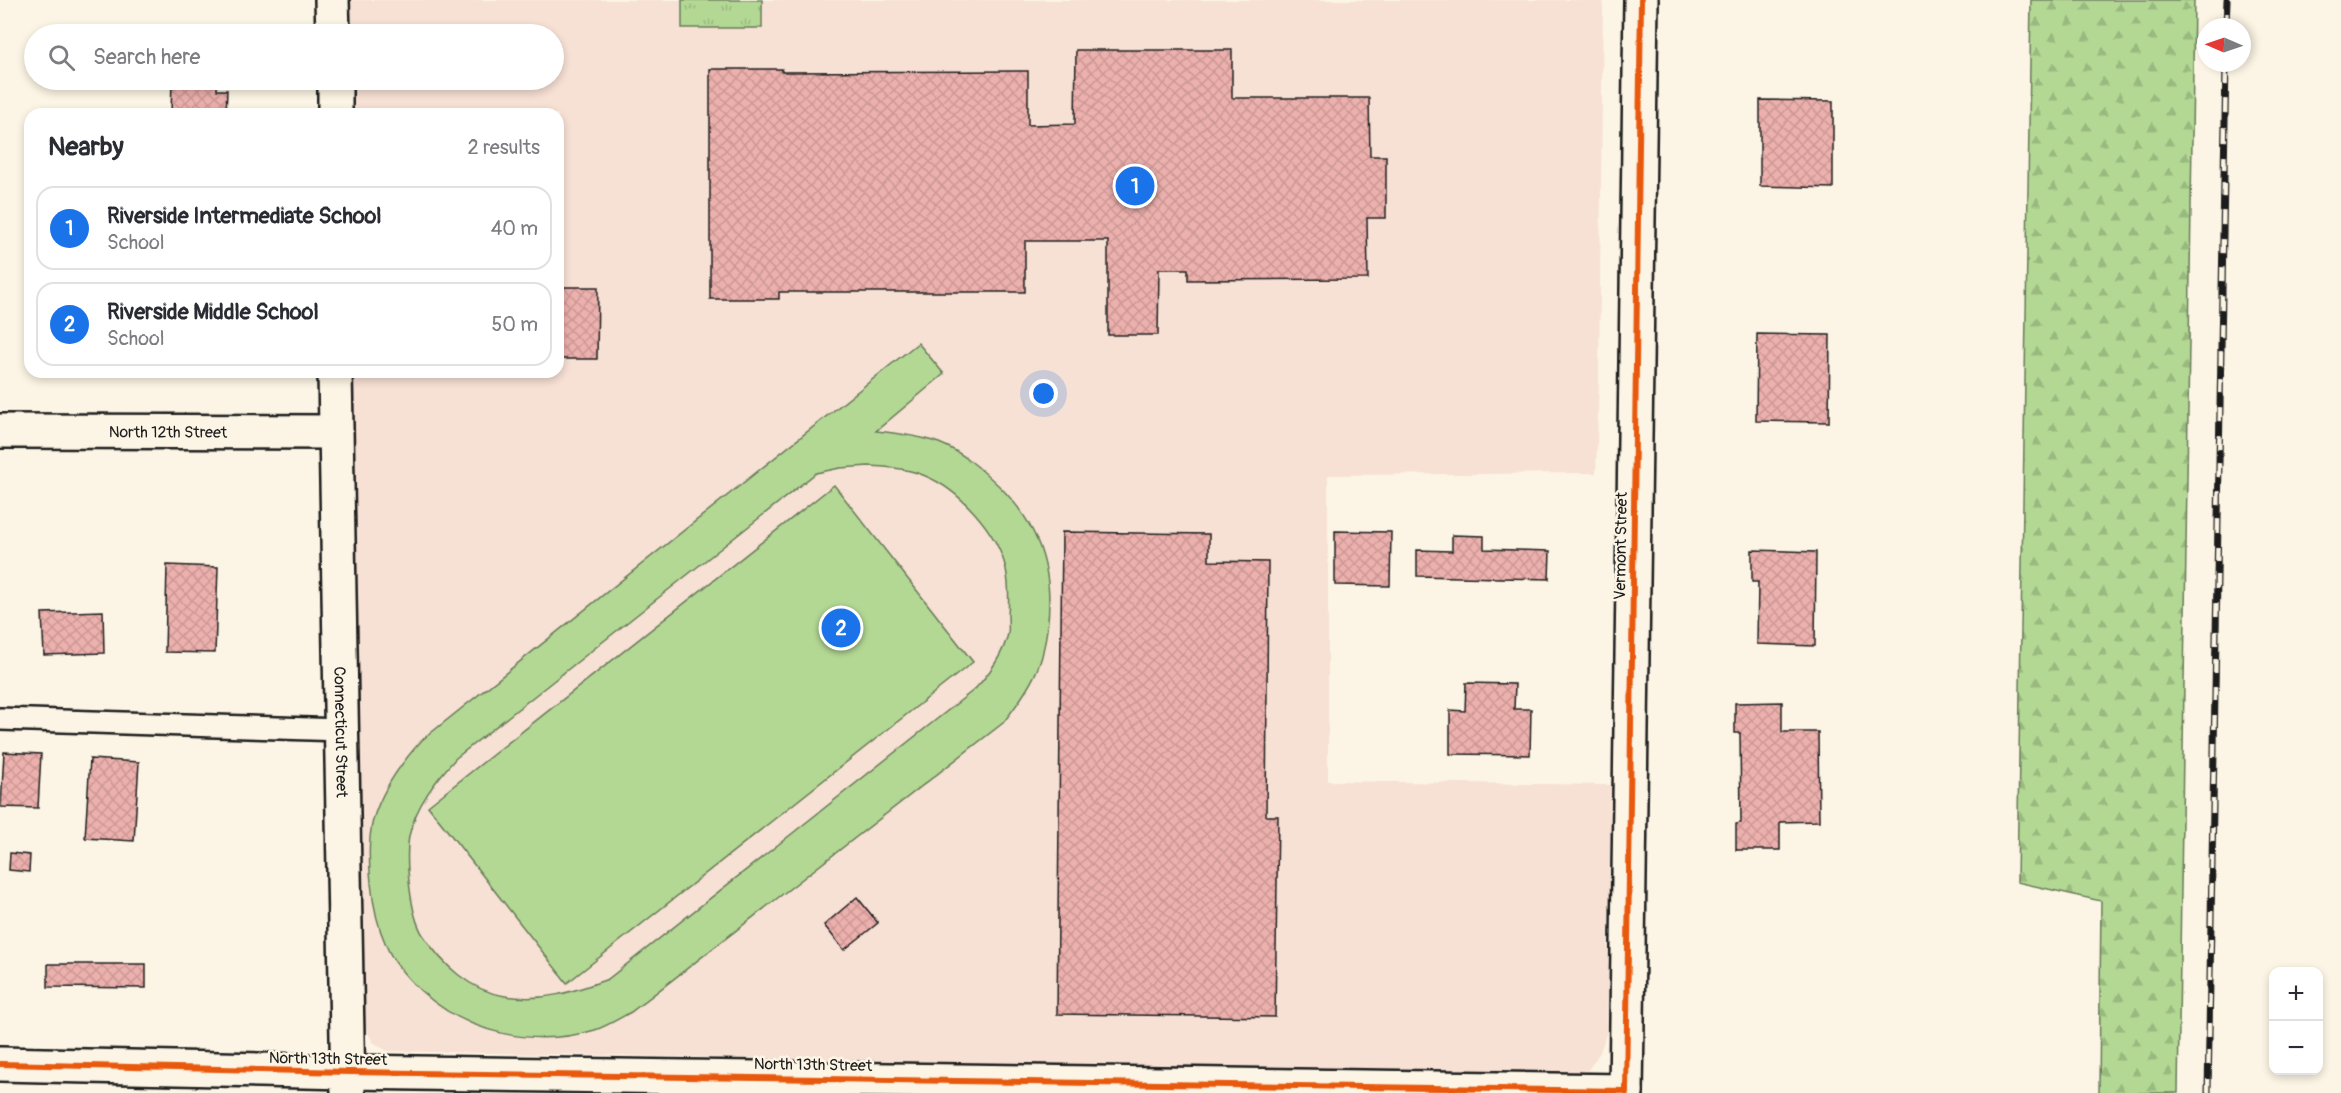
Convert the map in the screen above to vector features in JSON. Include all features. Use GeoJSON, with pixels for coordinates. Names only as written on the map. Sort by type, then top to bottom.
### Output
{"type":"FeatureCollection","features":[{"type":"Feature","properties":{"kind":"street"},"geometry":{"type":"LineString","coordinates":[[333,0],[333,24]]}},
{"type":"Feature","properties":{"kind":"street","name":"Vermont Street"},"geometry":{"type":"LineString","coordinates":[[1626,1092],[1641,0]]}},
{"type":"Feature","properties":{"kind":"street"},"geometry":{"type":"LineString","coordinates":[[334,90],[335,108]]}},
{"type":"Feature","properties":{"kind":"street","name":"Connecticut Street"},"geometry":{"type":"LineString","coordinates":[[335,378],[348,1082]]}},
{"type":"Feature","properties":{"kind":"street","name":"North 12th Street"},"geometry":{"type":"LineString","coordinates":[[0,431],[335,432]]}},
{"type":"Feature","properties":{"kind":"street","name":"North 13th Street"},"geometry":{"type":"LineString","coordinates":[[0,1064],[348,1082],[1626,1092]]}},
{"type":"Feature","properties":{"kind":"lane"},"geometry":{"type":"LineString","coordinates":[[0,719],[342,730]]}},
{"type":"Feature","properties":{"kind":"shaded area"},"geometry":{"type":"Polygon","coordinates":[[[346,0],[1603,0],[1596,473],[1328,475],[1328,781],[1611,785],[1607,1031],[1600,1052],[1588,1070],[1561,1074],[387,1051],[373,1042],[362,1022],[351,378],[564,378],[564,108],[348,108],[347,90],[564,90],[564,24],[347,24],[346,0]]]}},
{"type":"Feature","properties":{"kind":"green space"},"geometry":{"type":"Polygon","coordinates":[[[682,0],[762,0],[762,28],[682,28],[682,0]]]}},
{"type":"Feature","properties":{"kind":"green space"},"geometry":{"type":"Polygon","coordinates":[[[2031,0],[2194,0],[2178,1093],[2099,1093],[2101,901],[2017,882],[2031,0]]]}},
{"type":"Feature","properties":{"kind":"green space"},"geometry":{"type":"Polygon","coordinates":[[[918,343],[944,374],[876,431],[931,441],[955,451],[970,461],[1015,503],[1038,543],[1045,564],[1049,608],[1042,656],[1031,682],[1003,723],[631,1012],[595,1030],[549,1038],[526,1037],[481,1027],[439,1006],[411,981],[392,958],[380,930],[374,907],[369,852],[370,835],[373,820],[387,787],[422,740],[918,343]],[[869,466],[840,468],[816,473],[456,758],[441,775],[422,803],[412,825],[408,846],[408,872],[412,901],[419,926],[423,935],[448,966],[480,988],[492,993],[519,998],[558,995],[608,979],[975,689],[999,656],[1008,634],[1008,581],[1006,569],[994,540],[975,513],[950,490],[937,482],[923,475],[896,468],[869,466]]]}},
{"type":"Feature","properties":{"kind":"green space"},"geometry":{"type":"Polygon","coordinates":[[[834,485],[973,662],[567,983],[428,806],[834,485]]]}},
{"type":"Feature","properties":{"kind":"building"},"geometry":{"type":"Polygon","coordinates":[[[1076,50],[1232,50],[1232,98],[1369,98],[1370,156],[1386,156],[1386,218],[1367,218],[1368,279],[1188,280],[1188,269],[1159,269],[1158,335],[1108,335],[1108,241],[1025,241],[1025,292],[779,292],[779,299],[710,299],[710,69],[782,69],[782,72],[1028,71],[1028,125],[1075,124],[1076,50]]]}},
{"type":"Feature","properties":{"kind":"building"},"geometry":{"type":"Polygon","coordinates":[[[172,90],[227,90],[226,108],[171,108],[172,90]]]}},
{"type":"Feature","properties":{"kind":"building"},"geometry":{"type":"Polygon","coordinates":[[[1760,100],[1833,101],[1833,188],[1760,186],[1760,100]]]}},
{"type":"Feature","properties":{"kind":"building"},"geometry":{"type":"Polygon","coordinates":[[[564,287],[598,287],[597,359],[564,359],[564,287]]]}},
{"type":"Feature","properties":{"kind":"building"},"geometry":{"type":"Polygon","coordinates":[[[1757,334],[1830,335],[1829,422],[1756,421],[1757,334]]]}},
{"type":"Feature","properties":{"kind":"building"},"geometry":{"type":"Polygon","coordinates":[[[1335,531],[1391,532],[1390,586],[1335,585],[1335,531]]]}},
{"type":"Feature","properties":{"kind":"building"},"geometry":{"type":"Polygon","coordinates":[[[1062,532],[1209,534],[1209,561],[1268,562],[1266,816],[1278,816],[1275,1017],[1057,1014],[1062,532]]]}},
{"type":"Feature","properties":{"kind":"building"},"geometry":{"type":"Polygon","coordinates":[[[1452,535],[1484,536],[1484,549],[1550,551],[1549,579],[1417,576],[1417,550],[1452,551],[1452,535]]]}},
{"type":"Feature","properties":{"kind":"building"},"geometry":{"type":"Polygon","coordinates":[[[1752,550],[1816,552],[1815,646],[1757,644],[1758,582],[1752,582],[1752,550]]]}},
{"type":"Feature","properties":{"kind":"building"},"geometry":{"type":"Polygon","coordinates":[[[167,565],[218,567],[215,653],[165,652],[167,565]]]}},
{"type":"Feature","properties":{"kind":"building"},"geometry":{"type":"Polygon","coordinates":[[[103,611],[104,653],[44,655],[42,613],[103,611]]]}},
{"type":"Feature","properties":{"kind":"building"},"geometry":{"type":"Polygon","coordinates":[[[1466,683],[1515,684],[1514,709],[1531,709],[1530,755],[1450,754],[1450,710],[1465,711],[1466,683]]]}},
{"type":"Feature","properties":{"kind":"building"},"geometry":{"type":"Polygon","coordinates":[[[1782,702],[1782,732],[1818,732],[1819,821],[1780,822],[1780,850],[1736,850],[1736,824],[1741,823],[1740,733],[1735,733],[1735,703],[1782,702]]]}},
{"type":"Feature","properties":{"kind":"building"},"geometry":{"type":"Polygon","coordinates":[[[4,752],[41,754],[38,808],[1,807],[4,752]]]}},
{"type":"Feature","properties":{"kind":"building"},"geometry":{"type":"Polygon","coordinates":[[[90,759],[139,762],[134,841],[85,838],[90,759]]]}},
{"type":"Feature","properties":{"kind":"building"},"geometry":{"type":"Polygon","coordinates":[[[10,853],[30,855],[29,872],[9,870],[10,853]]]}},
{"type":"Feature","properties":{"kind":"building"},"geometry":{"type":"Polygon","coordinates":[[[857,897],[878,923],[844,950],[824,925],[857,897]]]}},
{"type":"Feature","properties":{"kind":"building"},"geometry":{"type":"Polygon","coordinates":[[[48,964],[146,964],[146,988],[48,987],[48,964]]]}},
{"type":"Feature","properties":{"kind":"railway"},"geometry":{"type":"LineString","coordinates":[[2226,18],[2227,0]]}},
{"type":"Feature","properties":{"kind":"railway"},"geometry":{"type":"LineString","coordinates":[[2208,1093],[2226,72]]}},
{"type":"Feature","properties":{"kind":"cycle path"},"geometry":{"type":"LineString","coordinates":[[1626,1093],[1641,0]]}},
{"type":"Feature","properties":{"kind":"cycle path"},"geometry":{"type":"LineString","coordinates":[[0,1064],[349,1072],[1626,1091]]}},
{"type":"Feature","properties":{"kind":"place","name":"Riverside Intermediate School"},"geometry":{"type":"Point","coordinates":[1135,186]}},
{"type":"Feature","properties":{"kind":"place","name":"Riverside Middle School"},"geometry":{"type":"Point","coordinates":[841,628]}}]}
